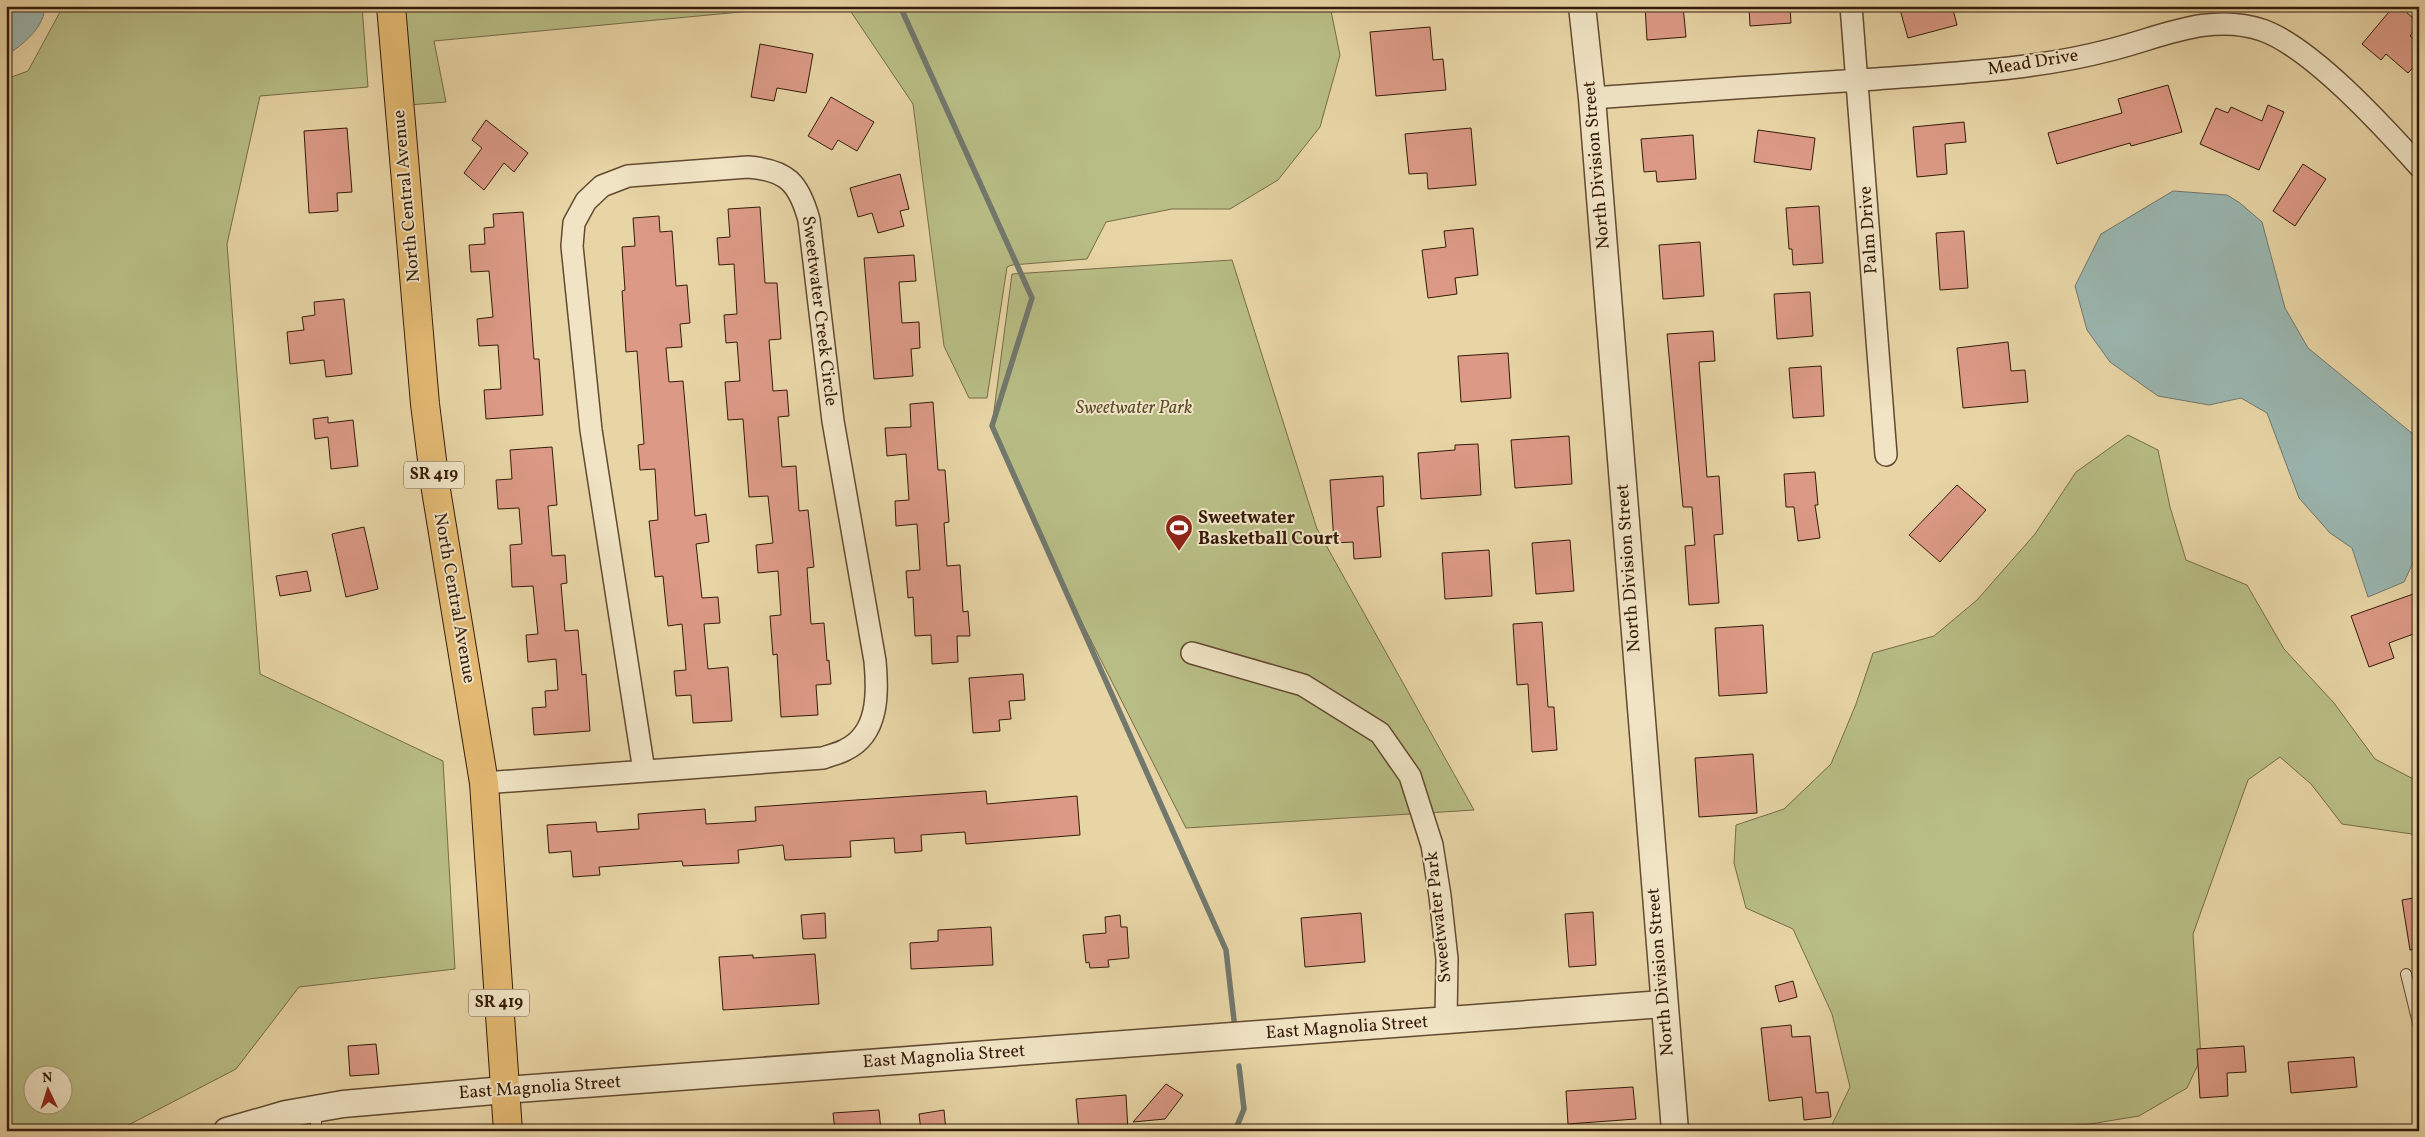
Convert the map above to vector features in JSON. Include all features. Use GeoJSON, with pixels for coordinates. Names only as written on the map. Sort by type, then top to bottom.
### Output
{"type":"FeatureCollection","features":[{"type":"Feature","properties":{"kind":"main road","name":"North Central Avenue"},"geometry":{"type":"LineString","coordinates":[[390,6],[425,404],[437,493],[484,784],[508,1131]]}},
{"type":"Feature","properties":{"kind":"street","name":"North Division Street"},"geometry":{"type":"LineString","coordinates":[[1582,6],[1592,98],[1663,1004],[1675,1131]]}},
{"type":"Feature","properties":{"kind":"street","name":"Palm Drive"},"geometry":{"type":"LineString","coordinates":[[1852,6],[1886,455]]}},
{"type":"Feature","properties":{"kind":"street","name":"Mead Drive"},"geometry":{"type":"LineString","coordinates":[[1592,98],[2001,70],[2110,50],[2208,24],[2234,24],[2261,29],[2284,40],[2331,78],[2419,166]]}},
{"type":"Feature","properties":{"kind":"street","name":"Sweetwater Creek Circle"},"geometry":{"type":"LineString","coordinates":[[484,784],[823,758],[846,750],[863,735],[874,714],[878,690],[875,661],[833,421],[809,220],[802,197],[790,180],[768,168],[748,167],[628,176],[602,186],[586,201],[574,223],[572,246],[591,430],[644,771]]}},
{"type":"Feature","properties":{"kind":"street","name":"Sweetwater Park"},"geometry":{"type":"LineString","coordinates":[[1192,653],[1303,685],[1380,734],[1410,776],[1432,845],[1440,896],[1447,959],[1446,1020]]}},
{"type":"Feature","properties":{"kind":"street","name":"East Magnolia Street"},"geometry":{"type":"LineString","coordinates":[[227,1131],[286,1114],[316,1120],[505,1090],[1663,1004]]}},
{"type":"Feature","properties":{"kind":"lane"},"geometry":{"type":"LineString","coordinates":[[2406,974],[2419,1027]]}},
{"type":"Feature","properties":{"kind":"green space"},"geometry":{"type":"Polygon","coordinates":[[[58,6],[362,6],[368,87],[260,96],[227,244],[260,674],[443,761],[455,969],[299,987],[236,1069],[117,1131],[6,1131],[6,79],[28,71],[60,12],[58,6]]]}},
{"type":"Feature","properties":{"kind":"green space"},"geometry":{"type":"Polygon","coordinates":[[[401,6],[804,6],[434,41],[446,102],[409,105],[401,6]]]}},
{"type":"Feature","properties":{"kind":"green space"},"geometry":{"type":"Polygon","coordinates":[[[847,6],[1330,6],[1340,55],[1320,127],[1278,180],[1230,209],[1172,209],[1106,222],[1087,259],[1007,267],[987,398],[969,398],[944,346],[913,104],[847,6]]]}},
{"type":"Feature","properties":{"kind":"green space","name":"Sweetwater Park"},"geometry":{"type":"Polygon","coordinates":[[[1232,260],[1317,529],[1474,810],[1186,828],[1069,597],[992,426],[1012,274],[1232,260]]]}},
{"type":"Feature","properties":{"kind":"green space"},"geometry":{"type":"Polygon","coordinates":[[[2128,435],[2158,450],[2170,507],[2186,560],[2247,585],[2284,649],[2334,703],[2375,759],[2419,782],[2419,835],[2342,824],[2311,784],[2280,757],[2248,780],[2193,934],[2201,1058],[2187,1088],[2139,1116],[2090,1124],[2040,1128],[2037,1131],[1829,1131],[1850,1087],[1832,1014],[1793,929],[1746,908],[1734,863],[1736,825],[1784,809],[1831,764],[1856,704],[1873,653],[1934,636],[1977,600],[2035,534],[2076,472],[2128,435]]]}},
{"type":"Feature","properties":{"kind":"water"},"geometry":{"type":"Polygon","coordinates":[[[6,6],[44,6],[44,13],[32,35],[19,47],[6,55],[6,6]]]}},
{"type":"Feature","properties":{"kind":"water"},"geometry":{"type":"Polygon","coordinates":[[[2173,191],[2227,195],[2240,203],[2262,222],[2285,308],[2308,348],[2419,439],[2419,550],[2404,582],[2368,597],[2352,548],[2330,533],[2299,498],[2267,413],[2241,398],[2209,405],[2158,396],[2110,362],[2087,330],[2075,286],[2101,234],[2173,191]]]}},
{"type":"Feature","properties":{"kind":"building"},"geometry":{"type":"Polygon","coordinates":[[[1645,6],[1683,6],[1686,37],[1647,40],[1645,6]]]}},
{"type":"Feature","properties":{"kind":"building"},"geometry":{"type":"Polygon","coordinates":[[[1749,6],[1790,6],[1791,23],[1750,26],[1749,6]]]}},
{"type":"Feature","properties":{"kind":"building"},"geometry":{"type":"Polygon","coordinates":[[[1899,6],[1952,6],[1957,25],[1908,38],[1899,6]]]}},
{"type":"Feature","properties":{"kind":"building"},"geometry":{"type":"Polygon","coordinates":[[[2394,6],[2399,6],[2419,23],[2410,36],[2419,43],[2419,61],[2408,73],[2386,54],[2381,60],[2362,44],[2394,6]]]}},
{"type":"Feature","properties":{"kind":"building"},"geometry":{"type":"Polygon","coordinates":[[[1430,27],[1433,60],[1443,59],[1446,90],[1376,96],[1370,32],[1430,27]]]}},
{"type":"Feature","properties":{"kind":"building"},"geometry":{"type":"Polygon","coordinates":[[[760,44],[813,54],[806,93],[777,88],[774,101],[751,97],[760,44]]]}},
{"type":"Feature","properties":{"kind":"building"},"geometry":{"type":"Polygon","coordinates":[[[2168,85],[2182,132],[2131,146],[2130,143],[2057,164],[2048,133],[2122,113],[2118,99],[2168,85]]]}},
{"type":"Feature","properties":{"kind":"building"},"geometry":{"type":"Polygon","coordinates":[[[831,97],[874,122],[857,151],[838,140],[832,150],[808,136],[831,97]]]}},
{"type":"Feature","properties":{"kind":"building"},"geometry":{"type":"Polygon","coordinates":[[[2268,105],[2284,112],[2259,170],[2200,144],[2216,108],[2228,113],[2231,107],[2262,121],[2268,105]]]}},
{"type":"Feature","properties":{"kind":"building"},"geometry":{"type":"Polygon","coordinates":[[[486,120],[528,153],[514,172],[504,163],[484,190],[464,173],[482,148],[472,140],[486,120]]]}},
{"type":"Feature","properties":{"kind":"building"},"geometry":{"type":"Polygon","coordinates":[[[1964,122],[1966,142],[1945,144],[1947,174],[1917,177],[1913,127],[1964,122]]]}},
{"type":"Feature","properties":{"kind":"building"},"geometry":{"type":"Polygon","coordinates":[[[347,128],[352,192],[337,193],[338,211],[309,213],[304,131],[347,128]]]}},
{"type":"Feature","properties":{"kind":"building"},"geometry":{"type":"Polygon","coordinates":[[[1471,128],[1476,185],[1428,189],[1427,173],[1409,174],[1405,134],[1471,128]]]}},
{"type":"Feature","properties":{"kind":"building"},"geometry":{"type":"Polygon","coordinates":[[[1758,130],[1815,138],[1811,170],[1754,162],[1758,130]]]}},
{"type":"Feature","properties":{"kind":"building"},"geometry":{"type":"Polygon","coordinates":[[[1693,135],[1696,179],[1657,182],[1656,171],[1644,172],[1641,139],[1693,135]]]}},
{"type":"Feature","properties":{"kind":"building"},"geometry":{"type":"Polygon","coordinates":[[[2303,164],[2326,179],[2295,226],[2273,211],[2303,164]]]}},
{"type":"Feature","properties":{"kind":"building"},"geometry":{"type":"Polygon","coordinates":[[[900,174],[909,209],[900,211],[904,226],[878,233],[872,213],[858,217],[850,188],[900,174]]]}},
{"type":"Feature","properties":{"kind":"building"},"geometry":{"type":"Polygon","coordinates":[[[1819,206],[1823,263],[1793,265],[1792,249],[1789,249],[1786,208],[1819,206]]]}},
{"type":"Feature","properties":{"kind":"building"},"geometry":{"type":"Polygon","coordinates":[[[760,207],[765,283],[777,283],[781,339],[769,340],[773,391],[787,390],[789,416],[778,417],[782,467],[796,466],[799,511],[808,510],[814,567],[807,568],[811,624],[824,623],[827,661],[829,660],[831,684],[816,685],[818,715],[781,717],[777,654],[773,655],[770,616],[781,615],[778,571],[758,573],[756,545],[773,543],[768,496],[749,497],[743,419],[728,420],[725,382],[740,381],[737,342],[726,343],[724,315],[737,314],[734,264],[719,265],[717,238],[730,237],[728,209],[760,207]]]}},
{"type":"Feature","properties":{"kind":"building"},"geometry":{"type":"Polygon","coordinates":[[[523,212],[534,359],[539,359],[543,415],[486,419],[484,390],[501,389],[498,345],[479,346],[477,319],[493,317],[489,271],[471,272],[469,245],[485,244],[484,228],[494,227],[493,214],[523,212]]]}},
{"type":"Feature","properties":{"kind":"building"},"geometry":{"type":"Polygon","coordinates":[[[659,216],[660,232],[672,231],[676,286],[687,285],[690,323],[680,324],[682,347],[666,348],[669,382],[683,381],[695,516],[706,514],[709,542],[696,544],[702,598],[718,597],[720,623],[704,624],[708,669],[728,667],[732,721],[693,723],[691,695],[676,696],[674,671],[686,670],[682,624],[668,626],[663,576],[655,577],[649,521],[658,520],[655,469],[640,470],[638,445],[644,444],[637,351],[626,352],[622,291],[625,290],[622,247],[635,246],[633,218],[659,216]]]}},
{"type":"Feature","properties":{"kind":"building"},"geometry":{"type":"Polygon","coordinates":[[[1473,228],[1478,275],[1455,278],[1457,294],[1428,298],[1422,250],[1446,247],[1444,231],[1473,228]]]}},
{"type":"Feature","properties":{"kind":"building"},"geometry":{"type":"Polygon","coordinates":[[[1964,231],[1968,288],[1940,290],[1936,233],[1964,231]]]}},
{"type":"Feature","properties":{"kind":"building"},"geometry":{"type":"Polygon","coordinates":[[[1700,242],[1704,296],[1663,299],[1659,245],[1700,242]]]}},
{"type":"Feature","properties":{"kind":"building"},"geometry":{"type":"Polygon","coordinates":[[[914,255],[916,281],[899,282],[902,323],[919,322],[920,348],[911,349],[913,376],[874,379],[864,258],[914,255]]]}},
{"type":"Feature","properties":{"kind":"building"},"geometry":{"type":"Polygon","coordinates":[[[1810,292],[1813,336],[1777,339],[1774,294],[1810,292]]]}},
{"type":"Feature","properties":{"kind":"building"},"geometry":{"type":"Polygon","coordinates":[[[344,299],[352,374],[326,377],[324,360],[290,364],[287,332],[304,330],[302,317],[315,315],[314,302],[344,299]]]}},
{"type":"Feature","properties":{"kind":"building"},"geometry":{"type":"Polygon","coordinates":[[[1713,331],[1715,361],[1699,362],[1707,477],[1719,476],[1723,534],[1714,535],[1719,603],[1689,605],[1685,546],[1695,545],[1692,507],[1683,507],[1667,334],[1713,331]]]}},
{"type":"Feature","properties":{"kind":"building"},"geometry":{"type":"Polygon","coordinates":[[[2008,342],[2011,371],[2025,370],[2028,402],[1963,408],[1957,348],[2008,342]]]}},
{"type":"Feature","properties":{"kind":"building"},"geometry":{"type":"Polygon","coordinates":[[[1508,353],[1511,398],[1461,402],[1458,356],[1508,353]]]}},
{"type":"Feature","properties":{"kind":"building"},"geometry":{"type":"Polygon","coordinates":[[[1821,366],[1824,416],[1793,418],[1789,368],[1821,366]]]}},
{"type":"Feature","properties":{"kind":"building"},"geometry":{"type":"Polygon","coordinates":[[[933,402],[938,470],[945,470],[949,522],[944,523],[947,566],[960,565],[963,612],[968,611],[970,636],[957,636],[958,662],[932,664],[931,635],[915,636],[913,597],[908,598],[906,571],[920,570],[917,524],[896,526],[895,501],[909,500],[906,454],[887,456],[885,428],[911,427],[910,404],[933,402]]]}},
{"type":"Feature","properties":{"kind":"building"},"geometry":{"type":"Polygon","coordinates":[[[328,417],[328,423],[353,420],[358,466],[331,469],[328,437],[315,439],[313,419],[328,417]]]}},
{"type":"Feature","properties":{"kind":"building"},"geometry":{"type":"Polygon","coordinates":[[[1569,436],[1572,484],[1515,488],[1511,440],[1569,436]]]}},
{"type":"Feature","properties":{"kind":"building"},"geometry":{"type":"Polygon","coordinates":[[[1478,444],[1481,495],[1421,499],[1418,453],[1455,450],[1455,445],[1478,444]]]}},
{"type":"Feature","properties":{"kind":"building"},"geometry":{"type":"Polygon","coordinates":[[[552,447],[557,505],[548,506],[552,556],[565,555],[567,583],[561,584],[565,631],[578,630],[582,675],[586,674],[590,731],[534,735],[532,708],[546,707],[545,691],[558,690],[556,659],[528,662],[526,635],[538,634],[533,586],[512,587],[510,545],[522,544],[519,508],[498,509],[496,480],[512,479],[510,450],[552,447]]]}},
{"type":"Feature","properties":{"kind":"building"},"geometry":{"type":"Polygon","coordinates":[[[1815,472],[1818,505],[1815,505],[1820,538],[1798,541],[1794,507],[1786,507],[1784,474],[1815,472]]]}},
{"type":"Feature","properties":{"kind":"building"},"geometry":{"type":"Polygon","coordinates":[[[1383,476],[1384,506],[1377,507],[1381,557],[1354,559],[1353,542],[1334,543],[1330,480],[1383,476]]]}},
{"type":"Feature","properties":{"kind":"building"},"geometry":{"type":"Polygon","coordinates":[[[1957,485],[1986,510],[1940,562],[1909,535],[1957,485]]]}},
{"type":"Feature","properties":{"kind":"building"},"geometry":{"type":"Polygon","coordinates":[[[364,527],[378,589],[346,597],[332,534],[364,527]]]}},
{"type":"Feature","properties":{"kind":"building"},"geometry":{"type":"Polygon","coordinates":[[[1570,540],[1574,591],[1536,594],[1532,543],[1570,540]]]}},
{"type":"Feature","properties":{"kind":"building"},"geometry":{"type":"Polygon","coordinates":[[[1489,550],[1492,596],[1445,599],[1442,553],[1489,550]]]}},
{"type":"Feature","properties":{"kind":"building"},"geometry":{"type":"Polygon","coordinates":[[[307,571],[311,591],[280,596],[276,576],[307,571]]]}},
{"type":"Feature","properties":{"kind":"building"},"geometry":{"type":"Polygon","coordinates":[[[2419,592],[2419,632],[2389,643],[2394,658],[2369,667],[2351,616],[2419,592]]]}},
{"type":"Feature","properties":{"kind":"building"},"geometry":{"type":"Polygon","coordinates":[[[1542,622],[1548,707],[1554,707],[1557,750],[1532,752],[1528,684],[1517,685],[1513,624],[1542,622]]]}},
{"type":"Feature","properties":{"kind":"building"},"geometry":{"type":"Polygon","coordinates":[[[1763,625],[1767,693],[1719,696],[1715,628],[1763,625]]]}},
{"type":"Feature","properties":{"kind":"building"},"geometry":{"type":"Polygon","coordinates":[[[1023,674],[1025,700],[1009,701],[1011,719],[999,720],[1000,731],[973,733],[969,678],[1023,674]]]}},
{"type":"Feature","properties":{"kind":"building"},"geometry":{"type":"Polygon","coordinates":[[[1753,754],[1757,813],[1699,817],[1695,758],[1753,754]]]}},
{"type":"Feature","properties":{"kind":"building"},"geometry":{"type":"Polygon","coordinates":[[[986,791],[987,804],[1077,796],[1080,835],[966,844],[965,832],[921,835],[922,851],[895,853],[894,838],[850,841],[851,857],[785,860],[783,845],[738,850],[739,863],[683,866],[682,861],[599,867],[600,875],[573,877],[571,851],[549,853],[547,825],[596,822],[597,832],[639,829],[638,814],[705,809],[706,824],[756,821],[755,807],[986,791]]]}},
{"type":"Feature","properties":{"kind":"building"},"geometry":{"type":"Polygon","coordinates":[[[2419,897],[2419,949],[2410,950],[2402,900],[2419,897]]]}},
{"type":"Feature","properties":{"kind":"building"},"geometry":{"type":"Polygon","coordinates":[[[1593,912],[1596,965],[1569,967],[1565,914],[1593,912]]]}},
{"type":"Feature","properties":{"kind":"building"},"geometry":{"type":"Polygon","coordinates":[[[825,913],[826,938],[803,939],[801,915],[825,913]]]}},
{"type":"Feature","properties":{"kind":"building"},"geometry":{"type":"Polygon","coordinates":[[[1361,913],[1365,962],[1305,967],[1301,918],[1361,913]]]}},
{"type":"Feature","properties":{"kind":"building"},"geometry":{"type":"Polygon","coordinates":[[[1120,915],[1121,927],[1127,927],[1129,958],[1108,960],[1109,967],[1090,968],[1089,962],[1086,963],[1083,935],[1106,933],[1105,917],[1120,915]]]}},
{"type":"Feature","properties":{"kind":"building"},"geometry":{"type":"Polygon","coordinates":[[[991,927],[993,965],[911,969],[910,943],[938,941],[938,930],[991,927]]]}},
{"type":"Feature","properties":{"kind":"building"},"geometry":{"type":"Polygon","coordinates":[[[815,954],[819,1004],[723,1010],[719,957],[753,955],[753,958],[815,954]]]}},
{"type":"Feature","properties":{"kind":"building"},"geometry":{"type":"Polygon","coordinates":[[[1793,981],[1797,997],[1779,1002],[1775,986],[1793,981]]]}},
{"type":"Feature","properties":{"kind":"building"},"geometry":{"type":"Polygon","coordinates":[[[1791,1025],[1792,1037],[1810,1036],[1816,1093],[1828,1092],[1831,1117],[1804,1120],[1802,1097],[1769,1101],[1761,1028],[1791,1025]]]}},
{"type":"Feature","properties":{"kind":"building"},"geometry":{"type":"Polygon","coordinates":[[[376,1044],[379,1074],[350,1076],[348,1046],[376,1044]]]}},
{"type":"Feature","properties":{"kind":"building"},"geometry":{"type":"Polygon","coordinates":[[[2244,1046],[2246,1072],[2227,1073],[2228,1096],[2200,1098],[2197,1049],[2244,1046]]]}},
{"type":"Feature","properties":{"kind":"building"},"geometry":{"type":"Polygon","coordinates":[[[2354,1057],[2357,1087],[2291,1093],[2288,1062],[2354,1057]]]}},
{"type":"Feature","properties":{"kind":"building"},"geometry":{"type":"Polygon","coordinates":[[[1166,1084],[1183,1095],[1165,1119],[1133,1122],[1166,1084]]]}},
{"type":"Feature","properties":{"kind":"building"},"geometry":{"type":"Polygon","coordinates":[[[1633,1087],[1636,1119],[1568,1124],[1566,1091],[1633,1087]]]}},
{"type":"Feature","properties":{"kind":"building"},"geometry":{"type":"Polygon","coordinates":[[[1126,1095],[1128,1131],[1079,1131],[1076,1099],[1126,1095]]]}},
{"type":"Feature","properties":{"kind":"building"},"geometry":{"type":"Polygon","coordinates":[[[879,1110],[881,1131],[835,1131],[833,1113],[879,1110]]]}},
{"type":"Feature","properties":{"kind":"building"},"geometry":{"type":"Polygon","coordinates":[[[944,1110],[946,1131],[921,1131],[919,1114],[944,1110]]]}},
{"type":"Feature","properties":{"kind":"waterway"},"geometry":{"type":"LineString","coordinates":[[900,6],[1032,298],[992,426],[1226,950],[1235,1029]]}},
{"type":"Feature","properties":{"kind":"waterway"},"geometry":{"type":"LineString","coordinates":[[1235,1131],[1244,1109],[1239,1066]]}},
{"type":"Feature","properties":{"kind":"place","name":"Sweetwater Basketball Court"},"geometry":{"type":"Point","coordinates":[1179,552]}}]}
